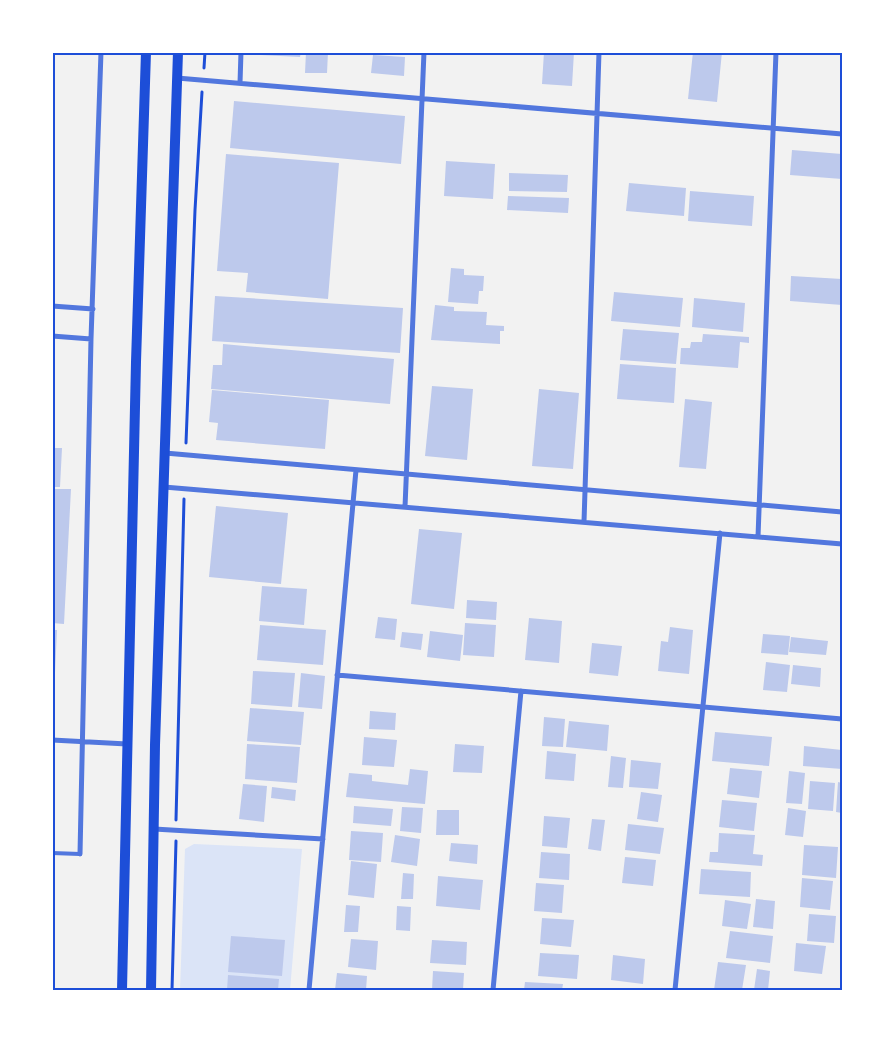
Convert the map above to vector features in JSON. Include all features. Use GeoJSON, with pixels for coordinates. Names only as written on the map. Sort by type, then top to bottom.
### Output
{"type":"FeatureCollection","features":[{"type":"Feature","properties":{"kind":"main road"},"geometry":{"type":"LineString","coordinates":[[122,990],[136,362],[146,52]]}},
{"type":"Feature","properties":{"kind":"main road"},"geometry":{"type":"LineString","coordinates":[[151,990],[163,487],[178,52]]}},
{"type":"Feature","properties":{"kind":"street"},"geometry":{"type":"LineString","coordinates":[[80,854],[90,339],[101,52]]}},
{"type":"Feature","properties":{"kind":"street"},"geometry":{"type":"LineString","coordinates":[[240,83],[241,52]]}},
{"type":"Feature","properties":{"kind":"street"},"geometry":{"type":"LineString","coordinates":[[405,507],[424,52]]}},
{"type":"Feature","properties":{"kind":"street"},"geometry":{"type":"LineString","coordinates":[[584,522],[599,52]]}},
{"type":"Feature","properties":{"kind":"street"},"geometry":{"type":"LineString","coordinates":[[758,537],[776,52]]}},
{"type":"Feature","properties":{"kind":"street"},"geometry":{"type":"LineString","coordinates":[[177,78],[842,134]]}},
{"type":"Feature","properties":{"kind":"street"},"geometry":{"type":"LineString","coordinates":[[52,306],[92,309]]}},
{"type":"Feature","properties":{"kind":"street"},"geometry":{"type":"LineString","coordinates":[[52,336],[90,339]]}},
{"type":"Feature","properties":{"kind":"street"},"geometry":{"type":"LineString","coordinates":[[165,453],[842,512]]}},
{"type":"Feature","properties":{"kind":"street"},"geometry":{"type":"LineString","coordinates":[[309,990],[356,470]]}},
{"type":"Feature","properties":{"kind":"street"},"geometry":{"type":"LineString","coordinates":[[163,487],[842,544]]}},
{"type":"Feature","properties":{"kind":"street"},"geometry":{"type":"LineString","coordinates":[[675,990],[720,534]]}},
{"type":"Feature","properties":{"kind":"street"},"geometry":{"type":"LineString","coordinates":[[337,675],[842,719]]}},
{"type":"Feature","properties":{"kind":"street"},"geometry":{"type":"LineString","coordinates":[[492,990],[521,691]]}},
{"type":"Feature","properties":{"kind":"street"},"geometry":{"type":"LineString","coordinates":[[52,740],[127,744]]}},
{"type":"Feature","properties":{"kind":"street"},"geometry":{"type":"LineString","coordinates":[[154,829],[322,838]]}},
{"type":"Feature","properties":{"kind":"lane"},"geometry":{"type":"LineString","coordinates":[[52,853],[80,854]]}},
{"type":"Feature","properties":{"kind":"path"},"geometry":{"type":"LineString","coordinates":[[186,455],[195,210],[205,52]]}},
{"type":"Feature","properties":{"kind":"path"},"geometry":{"type":"LineString","coordinates":[[172,990],[184,488]]}},
{"type":"Feature","properties":{"kind":"shaded area"},"geometry":{"type":"Polygon","coordinates":[[[194,844],[302,849],[290,990],[180,990],[185,849],[194,844]]]}},
{"type":"Feature","properties":{"kind":"building"},"geometry":{"type":"Polygon","coordinates":[[[262,52],[301,52],[300,57],[261,55],[262,52]]]}},
{"type":"Feature","properties":{"kind":"building"},"geometry":{"type":"Polygon","coordinates":[[[306,52],[328,52],[327,73],[305,73],[306,52]]]}},
{"type":"Feature","properties":{"kind":"building"},"geometry":{"type":"Polygon","coordinates":[[[544,52],[574,52],[572,86],[542,84],[544,52]]]}},
{"type":"Feature","properties":{"kind":"building"},"geometry":{"type":"Polygon","coordinates":[[[693,52],[722,52],[717,102],[688,99],[693,52]]]}},
{"type":"Feature","properties":{"kind":"building"},"geometry":{"type":"Polygon","coordinates":[[[373,55],[405,57],[404,76],[371,73],[373,55]]]}},
{"type":"Feature","properties":{"kind":"building"},"geometry":{"type":"Polygon","coordinates":[[[234,101],[405,116],[401,164],[230,148],[234,101]]]}},
{"type":"Feature","properties":{"kind":"building"},"geometry":{"type":"Polygon","coordinates":[[[792,150],[842,154],[842,179],[790,175],[792,150]]]}},
{"type":"Feature","properties":{"kind":"building"},"geometry":{"type":"Polygon","coordinates":[[[226,154],[339,163],[328,299],[246,292],[248,273],[217,271],[226,154]]]}},
{"type":"Feature","properties":{"kind":"building"},"geometry":{"type":"Polygon","coordinates":[[[446,161],[495,164],[493,199],[444,196],[446,161]]]}},
{"type":"Feature","properties":{"kind":"building"},"geometry":{"type":"Polygon","coordinates":[[[509,173],[568,175],[567,192],[509,191],[509,173]]]}},
{"type":"Feature","properties":{"kind":"building"},"geometry":{"type":"Polygon","coordinates":[[[629,183],[686,188],[684,216],[626,211],[629,183]]]}},
{"type":"Feature","properties":{"kind":"building"},"geometry":{"type":"Polygon","coordinates":[[[690,191],[754,196],[752,226],[688,221],[690,191]]]}},
{"type":"Feature","properties":{"kind":"building"},"geometry":{"type":"Polygon","coordinates":[[[508,196],[569,198],[568,213],[507,210],[508,196]]]}},
{"type":"Feature","properties":{"kind":"building"},"geometry":{"type":"Polygon","coordinates":[[[451,268],[464,269],[464,275],[484,276],[483,291],[479,291],[478,304],[448,302],[451,268]]]}},
{"type":"Feature","properties":{"kind":"building"},"geometry":{"type":"Polygon","coordinates":[[[791,276],[842,279],[842,305],[790,301],[791,276]]]}},
{"type":"Feature","properties":{"kind":"building"},"geometry":{"type":"Polygon","coordinates":[[[614,292],[683,298],[680,327],[611,321],[614,292]]]}},
{"type":"Feature","properties":{"kind":"building"},"geometry":{"type":"Polygon","coordinates":[[[215,296],[403,308],[400,353],[212,341],[215,296]]]}},
{"type":"Feature","properties":{"kind":"building"},"geometry":{"type":"Polygon","coordinates":[[[694,298],[745,303],[743,332],[692,327],[694,298]]]}},
{"type":"Feature","properties":{"kind":"building"},"geometry":{"type":"Polygon","coordinates":[[[435,305],[454,307],[454,311],[487,312],[486,325],[504,326],[504,331],[500,331],[500,344],[431,340],[435,305]]]}},
{"type":"Feature","properties":{"kind":"building"},"geometry":{"type":"Polygon","coordinates":[[[623,329],[679,333],[676,364],[620,360],[623,329]]]}},
{"type":"Feature","properties":{"kind":"building"},"geometry":{"type":"Polygon","coordinates":[[[703,334],[749,337],[749,343],[740,342],[738,368],[680,364],[681,348],[690,348],[691,342],[702,342],[703,334]]]}},
{"type":"Feature","properties":{"kind":"building"},"geometry":{"type":"Polygon","coordinates":[[[223,344],[394,359],[390,404],[211,389],[213,365],[222,365],[223,344]]]}},
{"type":"Feature","properties":{"kind":"building"},"geometry":{"type":"Polygon","coordinates":[[[620,364],[676,368],[674,403],[617,399],[620,364]]]}},
{"type":"Feature","properties":{"kind":"building"},"geometry":{"type":"Polygon","coordinates":[[[432,386],[473,389],[467,460],[425,456],[432,386]]]}},
{"type":"Feature","properties":{"kind":"building"},"geometry":{"type":"Polygon","coordinates":[[[539,389],[579,393],[573,469],[532,466],[539,389]]]}},
{"type":"Feature","properties":{"kind":"building"},"geometry":{"type":"Polygon","coordinates":[[[212,390],[329,400],[325,449],[216,440],[218,423],[209,422],[212,390]]]}},
{"type":"Feature","properties":{"kind":"building"},"geometry":{"type":"Polygon","coordinates":[[[685,399],[712,402],[706,469],[679,467],[685,399]]]}},
{"type":"Feature","properties":{"kind":"building"},"geometry":{"type":"Polygon","coordinates":[[[52,448],[62,448],[60,487],[52,487],[52,448]]]}},
{"type":"Feature","properties":{"kind":"building"},"geometry":{"type":"Polygon","coordinates":[[[52,489],[71,489],[64,624],[52,623],[52,489]]]}},
{"type":"Feature","properties":{"kind":"building"},"geometry":{"type":"Polygon","coordinates":[[[216,506],[288,513],[281,584],[209,577],[216,506]]]}},
{"type":"Feature","properties":{"kind":"building"},"geometry":{"type":"Polygon","coordinates":[[[419,529],[462,533],[454,609],[411,604],[419,529]]]}},
{"type":"Feature","properties":{"kind":"building"},"geometry":{"type":"Polygon","coordinates":[[[262,586],[307,589],[304,625],[259,621],[262,586]]]}},
{"type":"Feature","properties":{"kind":"building"},"geometry":{"type":"Polygon","coordinates":[[[467,600],[497,602],[496,620],[466,618],[467,600]]]}},
{"type":"Feature","properties":{"kind":"building"},"geometry":{"type":"Polygon","coordinates":[[[378,617],[397,619],[395,640],[375,638],[378,617]]]}},
{"type":"Feature","properties":{"kind":"building"},"geometry":{"type":"Polygon","coordinates":[[[529,618],[562,621],[559,663],[525,660],[529,618]]]}},
{"type":"Feature","properties":{"kind":"building"},"geometry":{"type":"Polygon","coordinates":[[[465,623],[496,625],[494,657],[463,655],[465,623]]]}},
{"type":"Feature","properties":{"kind":"building"},"geometry":{"type":"Polygon","coordinates":[[[260,625],[326,630],[323,665],[257,660],[260,625]]]}},
{"type":"Feature","properties":{"kind":"building"},"geometry":{"type":"Polygon","coordinates":[[[670,627],[693,630],[689,674],[658,671],[661,641],[668,642],[670,627]]]}},
{"type":"Feature","properties":{"kind":"building"},"geometry":{"type":"Polygon","coordinates":[[[52,630],[57,630],[54,694],[52,694],[52,630]]]}},
{"type":"Feature","properties":{"kind":"building"},"geometry":{"type":"Polygon","coordinates":[[[430,631],[463,635],[460,661],[427,657],[430,631]]]}},
{"type":"Feature","properties":{"kind":"building"},"geometry":{"type":"Polygon","coordinates":[[[402,632],[423,634],[421,650],[400,647],[402,632]]]}},
{"type":"Feature","properties":{"kind":"building"},"geometry":{"type":"Polygon","coordinates":[[[763,634],[790,636],[788,655],[761,653],[763,634]]]}},
{"type":"Feature","properties":{"kind":"building"},"geometry":{"type":"Polygon","coordinates":[[[791,637],[828,641],[826,655],[789,652],[791,637]]]}},
{"type":"Feature","properties":{"kind":"building"},"geometry":{"type":"Polygon","coordinates":[[[592,643],[622,646],[618,676],[589,673],[592,643]]]}},
{"type":"Feature","properties":{"kind":"building"},"geometry":{"type":"Polygon","coordinates":[[[766,662],[790,665],[787,692],[763,690],[766,662]]]}},
{"type":"Feature","properties":{"kind":"building"},"geometry":{"type":"Polygon","coordinates":[[[793,665],[821,668],[820,687],[791,684],[793,665]]]}},
{"type":"Feature","properties":{"kind":"building"},"geometry":{"type":"Polygon","coordinates":[[[253,671],[295,673],[292,707],[251,704],[253,671]]]}},
{"type":"Feature","properties":{"kind":"building"},"geometry":{"type":"Polygon","coordinates":[[[301,673],[325,676],[322,709],[298,707],[301,673]]]}},
{"type":"Feature","properties":{"kind":"building"},"geometry":{"type":"Polygon","coordinates":[[[250,708],[304,712],[301,745],[247,741],[250,708]]]}},
{"type":"Feature","properties":{"kind":"building"},"geometry":{"type":"Polygon","coordinates":[[[370,711],[396,713],[395,730],[369,729],[370,711]]]}},
{"type":"Feature","properties":{"kind":"building"},"geometry":{"type":"Polygon","coordinates":[[[544,717],[565,719],[563,747],[542,746],[544,717]]]}},
{"type":"Feature","properties":{"kind":"building"},"geometry":{"type":"Polygon","coordinates":[[[569,721],[609,725],[607,751],[566,747],[569,721]]]}},
{"type":"Feature","properties":{"kind":"building"},"geometry":{"type":"Polygon","coordinates":[[[715,732],[772,737],[769,766],[712,761],[715,732]]]}},
{"type":"Feature","properties":{"kind":"building"},"geometry":{"type":"Polygon","coordinates":[[[364,737],[397,740],[394,767],[362,765],[364,737]]]}},
{"type":"Feature","properties":{"kind":"building"},"geometry":{"type":"Polygon","coordinates":[[[247,744],[300,747],[297,783],[245,779],[247,744]]]}},
{"type":"Feature","properties":{"kind":"building"},"geometry":{"type":"Polygon","coordinates":[[[455,744],[484,746],[482,773],[453,772],[455,744]]]}},
{"type":"Feature","properties":{"kind":"building"},"geometry":{"type":"Polygon","coordinates":[[[804,746],[842,750],[842,769],[803,766],[804,746]]]}},
{"type":"Feature","properties":{"kind":"building"},"geometry":{"type":"Polygon","coordinates":[[[547,751],[576,754],[574,781],[545,779],[547,751]]]}},
{"type":"Feature","properties":{"kind":"building"},"geometry":{"type":"Polygon","coordinates":[[[611,756],[626,758],[623,788],[608,787],[611,756]]]}},
{"type":"Feature","properties":{"kind":"building"},"geometry":{"type":"Polygon","coordinates":[[[631,760],[661,763],[658,789],[629,787],[631,760]]]}},
{"type":"Feature","properties":{"kind":"building"},"geometry":{"type":"Polygon","coordinates":[[[730,768],[762,771],[759,798],[727,794],[730,768]]]}},
{"type":"Feature","properties":{"kind":"building"},"geometry":{"type":"Polygon","coordinates":[[[410,769],[428,771],[425,804],[346,797],[349,773],[372,775],[372,781],[408,785],[410,769]]]}},
{"type":"Feature","properties":{"kind":"building"},"geometry":{"type":"Polygon","coordinates":[[[789,771],[805,773],[802,804],[786,803],[789,771]]]}},
{"type":"Feature","properties":{"kind":"building"},"geometry":{"type":"Polygon","coordinates":[[[810,781],[835,783],[833,811],[808,809],[810,781]]]}},
{"type":"Feature","properties":{"kind":"building"},"geometry":{"type":"Polygon","coordinates":[[[838,782],[842,783],[842,813],[836,812],[838,782]]]}},
{"type":"Feature","properties":{"kind":"building"},"geometry":{"type":"Polygon","coordinates":[[[243,784],[267,786],[264,822],[239,819],[243,784]]]}},
{"type":"Feature","properties":{"kind":"building"},"geometry":{"type":"Polygon","coordinates":[[[272,787],[296,790],[295,801],[271,798],[272,787]]]}},
{"type":"Feature","properties":{"kind":"building"},"geometry":{"type":"Polygon","coordinates":[[[641,792],[662,795],[658,822],[637,819],[641,792]]]}},
{"type":"Feature","properties":{"kind":"building"},"geometry":{"type":"Polygon","coordinates":[[[722,800],[757,803],[754,831],[719,827],[722,800]]]}},
{"type":"Feature","properties":{"kind":"building"},"geometry":{"type":"Polygon","coordinates":[[[354,806],[393,809],[391,826],[353,823],[354,806]]]}},
{"type":"Feature","properties":{"kind":"building"},"geometry":{"type":"Polygon","coordinates":[[[402,807],[423,808],[421,833],[400,831],[402,807]]]}},
{"type":"Feature","properties":{"kind":"building"},"geometry":{"type":"Polygon","coordinates":[[[788,808],[806,811],[803,837],[785,835],[788,808]]]}},
{"type":"Feature","properties":{"kind":"building"},"geometry":{"type":"Polygon","coordinates":[[[437,810],[459,810],[459,835],[436,835],[437,810]]]}},
{"type":"Feature","properties":{"kind":"building"},"geometry":{"type":"Polygon","coordinates":[[[544,816],[570,818],[567,848],[542,846],[544,816]]]}},
{"type":"Feature","properties":{"kind":"building"},"geometry":{"type":"Polygon","coordinates":[[[592,819],[605,820],[601,851],[588,849],[592,819]]]}},
{"type":"Feature","properties":{"kind":"building"},"geometry":{"type":"Polygon","coordinates":[[[628,824],[664,828],[660,854],[625,850],[628,824]]]}},
{"type":"Feature","properties":{"kind":"building"},"geometry":{"type":"Polygon","coordinates":[[[351,831],[383,833],[381,862],[349,860],[351,831]]]}},
{"type":"Feature","properties":{"kind":"building"},"geometry":{"type":"Polygon","coordinates":[[[719,833],[755,835],[753,854],[763,855],[762,866],[709,862],[710,852],[718,852],[719,833]]]}},
{"type":"Feature","properties":{"kind":"building"},"geometry":{"type":"Polygon","coordinates":[[[395,835],[420,839],[417,866],[391,862],[395,835]]]}},
{"type":"Feature","properties":{"kind":"building"},"geometry":{"type":"Polygon","coordinates":[[[451,843],[478,845],[477,864],[449,861],[451,843]]]}},
{"type":"Feature","properties":{"kind":"building"},"geometry":{"type":"Polygon","coordinates":[[[804,845],[838,847],[836,878],[802,875],[804,845]]]}},
{"type":"Feature","properties":{"kind":"building"},"geometry":{"type":"Polygon","coordinates":[[[541,852],[570,854],[569,880],[539,878],[541,852]]]}},
{"type":"Feature","properties":{"kind":"building"},"geometry":{"type":"Polygon","coordinates":[[[625,857],[656,860],[653,886],[622,883],[625,857]]]}},
{"type":"Feature","properties":{"kind":"building"},"geometry":{"type":"Polygon","coordinates":[[[351,861],[377,864],[374,898],[348,895],[351,861]]]}},
{"type":"Feature","properties":{"kind":"building"},"geometry":{"type":"Polygon","coordinates":[[[701,869],[751,872],[750,897],[699,894],[701,869]]]}},
{"type":"Feature","properties":{"kind":"building"},"geometry":{"type":"Polygon","coordinates":[[[403,873],[414,874],[413,899],[401,899],[403,873]]]}},
{"type":"Feature","properties":{"kind":"building"},"geometry":{"type":"Polygon","coordinates":[[[438,876],[483,880],[480,910],[436,906],[438,876]]]}},
{"type":"Feature","properties":{"kind":"building"},"geometry":{"type":"Polygon","coordinates":[[[802,878],[833,881],[830,910],[800,907],[802,878]]]}},
{"type":"Feature","properties":{"kind":"building"},"geometry":{"type":"Polygon","coordinates":[[[536,883],[564,885],[562,913],[534,911],[536,883]]]}},
{"type":"Feature","properties":{"kind":"building"},"geometry":{"type":"Polygon","coordinates":[[[756,899],[775,901],[773,929],[753,927],[756,899]]]}},
{"type":"Feature","properties":{"kind":"building"},"geometry":{"type":"Polygon","coordinates":[[[725,900],[751,904],[747,929],[722,926],[725,900]]]}},
{"type":"Feature","properties":{"kind":"building"},"geometry":{"type":"Polygon","coordinates":[[[346,905],[360,906],[358,932],[344,932],[346,905]]]}},
{"type":"Feature","properties":{"kind":"building"},"geometry":{"type":"Polygon","coordinates":[[[397,906],[411,907],[410,931],[396,930],[397,906]]]}},
{"type":"Feature","properties":{"kind":"building"},"geometry":{"type":"Polygon","coordinates":[[[809,914],[836,916],[834,943],[807,941],[809,914]]]}},
{"type":"Feature","properties":{"kind":"building"},"geometry":{"type":"Polygon","coordinates":[[[542,918],[574,920],[571,947],[540,944],[542,918]]]}},
{"type":"Feature","properties":{"kind":"building"},"geometry":{"type":"Polygon","coordinates":[[[730,931],[773,936],[770,963],[726,958],[730,931]]]}},
{"type":"Feature","properties":{"kind":"building"},"geometry":{"type":"Polygon","coordinates":[[[231,936],[285,940],[282,976],[228,972],[231,936]]]}},
{"type":"Feature","properties":{"kind":"building"},"geometry":{"type":"Polygon","coordinates":[[[351,939],[378,941],[376,970],[348,967],[351,939]]]}},
{"type":"Feature","properties":{"kind":"building"},"geometry":{"type":"Polygon","coordinates":[[[432,940],[467,942],[466,965],[430,963],[432,940]]]}},
{"type":"Feature","properties":{"kind":"building"},"geometry":{"type":"Polygon","coordinates":[[[796,943],[826,946],[822,974],[794,971],[796,943]]]}},
{"type":"Feature","properties":{"kind":"building"},"geometry":{"type":"Polygon","coordinates":[[[540,953],[579,955],[577,979],[538,976],[540,953]]]}},
{"type":"Feature","properties":{"kind":"building"},"geometry":{"type":"Polygon","coordinates":[[[613,955],[645,959],[643,984],[611,980],[613,955]]]}},
{"type":"Feature","properties":{"kind":"building"},"geometry":{"type":"Polygon","coordinates":[[[718,962],[746,965],[742,990],[714,990],[718,962]]]}},
{"type":"Feature","properties":{"kind":"building"},"geometry":{"type":"Polygon","coordinates":[[[757,969],[770,971],[768,990],[754,990],[757,969]]]}},
{"type":"Feature","properties":{"kind":"building"},"geometry":{"type":"Polygon","coordinates":[[[433,971],[464,973],[463,990],[432,990],[433,971]]]}},
{"type":"Feature","properties":{"kind":"building"},"geometry":{"type":"Polygon","coordinates":[[[337,973],[367,976],[366,990],[335,990],[337,973]]]}},
{"type":"Feature","properties":{"kind":"building"},"geometry":{"type":"Polygon","coordinates":[[[228,975],[279,979],[278,990],[227,990],[228,975]]]}},
{"type":"Feature","properties":{"kind":"building"},"geometry":{"type":"Polygon","coordinates":[[[525,982],[563,984],[562,990],[524,990],[525,982]]]}}]}
